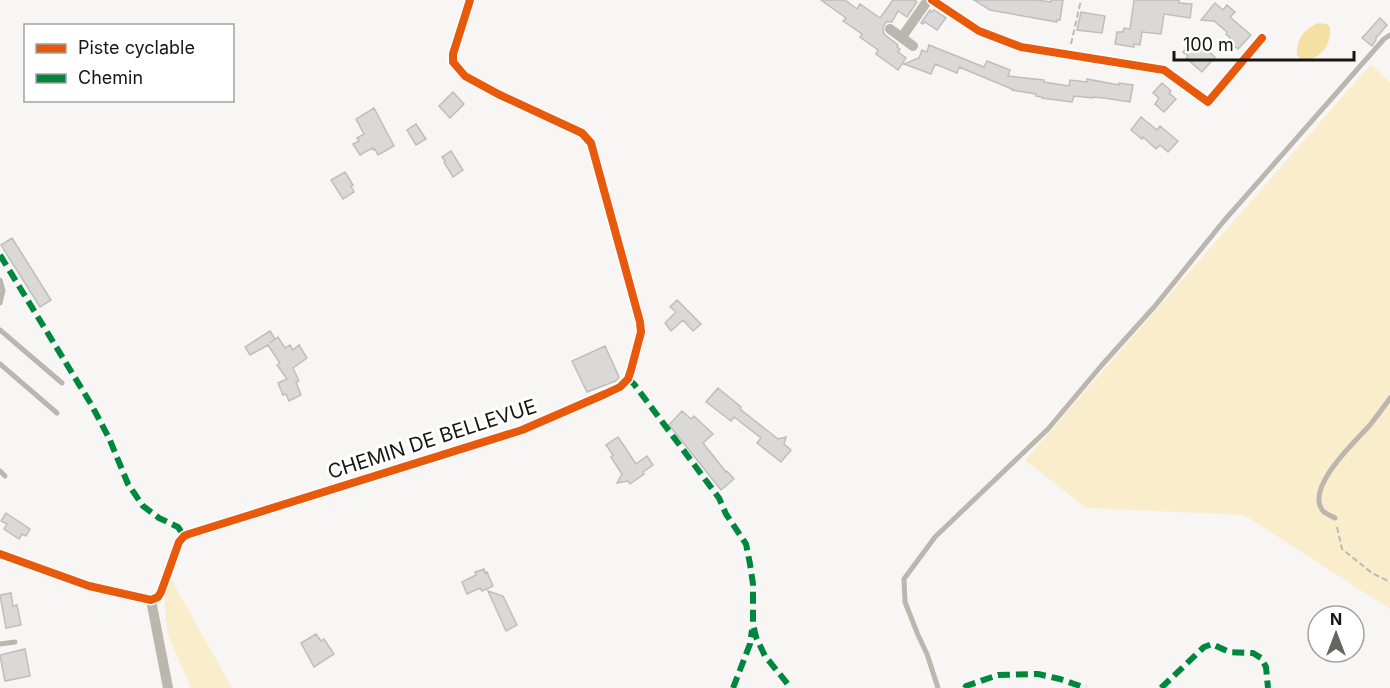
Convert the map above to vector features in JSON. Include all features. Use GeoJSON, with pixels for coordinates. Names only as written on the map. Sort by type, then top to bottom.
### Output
{"type":"FeatureCollection","features":[{"type":"Feature","properties":{"kind":"street","name":"CHEMIN DE BELLEVUE"},"geometry":{"type":"LineString","coordinates":[[151,600],[158,597],[161,592],[179,542],[184,536],[522,430],[620,387],[628,379],[641,332],[640,322],[591,143],[582,133],[465,76],[453,62],[453,54],[470,0]]}},
{"type":"Feature","properties":{"kind":"street"},"geometry":{"type":"LineString","coordinates":[[902,38],[930,0],[979,31],[1021,47],[1164,70],[1208,102],[1262,38]]}},
{"type":"Feature","properties":{"kind":"street"},"geometry":{"type":"LineString","coordinates":[[890,29],[913,46]]}},
{"type":"Feature","properties":{"kind":"street"},"geometry":{"type":"LineString","coordinates":[[0,554],[89,586],[151,600],[168,688]]}},
{"type":"Feature","properties":{"kind":"lane"},"geometry":{"type":"LineString","coordinates":[[938,688],[927,654],[905,602],[904,579],[935,537],[1048,429],[1155,306],[1223,222],[1384,39],[1390,35]]}},
{"type":"Feature","properties":{"kind":"lane"},"geometry":{"type":"LineString","coordinates":[[0,280],[3,291],[0,303]]}},
{"type":"Feature","properties":{"kind":"lane"},"geometry":{"type":"LineString","coordinates":[[0,330],[62,383]]}},
{"type":"Feature","properties":{"kind":"lane"},"geometry":{"type":"LineString","coordinates":[[0,364],[57,413]]}},
{"type":"Feature","properties":{"kind":"lane"},"geometry":{"type":"LineString","coordinates":[[1335,518],[1324,513],[1319,505],[1323,481],[1390,398]]}},
{"type":"Feature","properties":{"kind":"lane"},"geometry":{"type":"LineString","coordinates":[[0,471],[5,476]]}},
{"type":"Feature","properties":{"kind":"lane"},"geometry":{"type":"LineString","coordinates":[[0,644],[15,642]]}},
{"type":"Feature","properties":{"kind":"path"},"geometry":{"type":"LineString","coordinates":[[1069,55],[1081,0]]}},
{"type":"Feature","properties":{"kind":"path"},"geometry":{"type":"LineString","coordinates":[[1335,518],[1342,549],[1372,573],[1390,582]]}},
{"type":"Feature","properties":{"kind":"shaded area"},"geometry":{"type":"Polygon","coordinates":[[[1319,23],[1330,27],[1327,45],[1314,57],[1302,60],[1297,55],[1300,40],[1305,31],[1319,23]]]}},
{"type":"Feature","properties":{"kind":"shaded area"},"geometry":{"type":"Polygon","coordinates":[[[1371,64],[1390,83],[1390,609],[1244,515],[1086,508],[1025,460],[1371,64]]]}},
{"type":"Feature","properties":{"kind":"shaded area"},"geometry":{"type":"Polygon","coordinates":[[[162,563],[232,688],[191,688],[167,633],[162,563]]]}},
{"type":"Feature","properties":{"kind":"building"},"geometry":{"type":"Polygon","coordinates":[[[821,0],[845,0],[857,9],[860,4],[880,18],[893,0],[917,2],[907,17],[898,11],[892,22],[886,22],[883,28],[884,34],[898,45],[900,49],[898,52],[906,58],[898,70],[876,54],[878,50],[860,37],[862,34],[843,21],[846,18],[821,0]]]}},
{"type":"Feature","properties":{"kind":"building"},"geometry":{"type":"Polygon","coordinates":[[[974,0],[1051,2],[1051,0],[1063,0],[1060,20],[1057,22],[990,10],[974,0]]]}},
{"type":"Feature","properties":{"kind":"building"},"geometry":{"type":"Polygon","coordinates":[[[1134,0],[1179,0],[1179,3],[1192,4],[1190,18],[1164,14],[1161,34],[1142,32],[1140,45],[1134,44],[1134,47],[1115,44],[1117,32],[1123,32],[1124,28],[1130,29],[1134,0]]]}},
{"type":"Feature","properties":{"kind":"building"},"geometry":{"type":"Polygon","coordinates":[[[1215,3],[1223,10],[1227,5],[1235,12],[1230,17],[1251,35],[1238,49],[1231,43],[1233,41],[1226,34],[1227,32],[1214,21],[1201,20],[1215,3]]]}},
{"type":"Feature","properties":{"kind":"building"},"geometry":{"type":"Polygon","coordinates":[[[930,10],[946,18],[937,30],[925,22],[921,23],[930,10]]]}},
{"type":"Feature","properties":{"kind":"building"},"geometry":{"type":"Polygon","coordinates":[[[1081,12],[1105,16],[1102,33],[1077,30],[1081,12]]]}},
{"type":"Feature","properties":{"kind":"building"},"geometry":{"type":"Polygon","coordinates":[[[1380,18],[1387,25],[1372,46],[1362,38],[1380,18]]]}},
{"type":"Feature","properties":{"kind":"building"},"geometry":{"type":"Polygon","coordinates":[[[1194,39],[1215,57],[1202,72],[1186,58],[1188,56],[1183,52],[1194,39]]]}},
{"type":"Feature","properties":{"kind":"building"},"geometry":{"type":"Polygon","coordinates":[[[929,45],[984,67],[987,61],[1010,70],[1008,76],[1044,80],[1044,82],[1069,86],[1070,80],[1087,82],[1087,79],[1119,85],[1119,83],[1133,85],[1130,102],[1074,96],[1072,102],[1042,98],[1036,94],[1012,90],[959,67],[957,73],[935,64],[931,74],[904,64],[919,58],[922,50],[927,52],[929,45]]]}},
{"type":"Feature","properties":{"kind":"building"},"geometry":{"type":"Polygon","coordinates":[[[1162,83],[1176,99],[1164,112],[1155,104],[1159,98],[1153,93],[1162,83]]]}},
{"type":"Feature","properties":{"kind":"building"},"geometry":{"type":"Polygon","coordinates":[[[453,92],[464,104],[450,118],[439,106],[453,92]]]}},
{"type":"Feature","properties":{"kind":"building"},"geometry":{"type":"Polygon","coordinates":[[[374,108],[394,146],[378,155],[372,148],[360,155],[353,144],[359,141],[357,138],[364,134],[356,119],[374,108]]]}},
{"type":"Feature","properties":{"kind":"building"},"geometry":{"type":"Polygon","coordinates":[[[1141,117],[1157,130],[1160,126],[1178,141],[1168,152],[1160,145],[1156,149],[1131,130],[1141,117]]]}},
{"type":"Feature","properties":{"kind":"building"},"geometry":{"type":"Polygon","coordinates":[[[416,124],[426,139],[416,145],[407,130],[416,124]]]}},
{"type":"Feature","properties":{"kind":"building"},"geometry":{"type":"Polygon","coordinates":[[[451,151],[463,170],[453,177],[442,157],[451,151]]]}},
{"type":"Feature","properties":{"kind":"building"},"geometry":{"type":"Polygon","coordinates":[[[345,172],[353,185],[351,186],[354,192],[343,199],[331,180],[345,172]]]}},
{"type":"Feature","properties":{"kind":"building"},"geometry":{"type":"Polygon","coordinates":[[[12,238],[51,300],[40,307],[1,245],[12,238]]]}},
{"type":"Feature","properties":{"kind":"building"},"geometry":{"type":"Polygon","coordinates":[[[677,300],[701,324],[693,331],[683,320],[671,331],[665,323],[676,312],[670,307],[677,300]]]}},
{"type":"Feature","properties":{"kind":"building"},"geometry":{"type":"Polygon","coordinates":[[[270,331],[275,339],[270,343],[278,337],[285,348],[290,345],[293,350],[299,345],[307,358],[293,368],[299,381],[296,382],[301,395],[289,401],[286,394],[283,395],[278,383],[287,379],[277,365],[280,363],[268,345],[250,355],[245,347],[270,331]]]}},
{"type":"Feature","properties":{"kind":"building"},"geometry":{"type":"Polygon","coordinates":[[[605,346],[619,377],[616,381],[587,392],[572,361],[605,346]]]}},
{"type":"Feature","properties":{"kind":"building"},"geometry":{"type":"Polygon","coordinates":[[[718,388],[778,439],[786,437],[784,444],[791,450],[781,462],[757,443],[761,438],[734,417],[731,421],[706,402],[718,388]]]}},
{"type":"Feature","properties":{"kind":"building"},"geometry":{"type":"Polygon","coordinates":[[[682,411],[691,419],[694,416],[713,434],[703,443],[734,479],[721,490],[669,425],[682,411]]]}},
{"type":"Feature","properties":{"kind":"building"},"geometry":{"type":"Polygon","coordinates":[[[618,437],[636,464],[647,456],[653,465],[630,484],[628,481],[617,483],[622,474],[606,445],[618,437]]]}},
{"type":"Feature","properties":{"kind":"building"},"geometry":{"type":"Polygon","coordinates":[[[6,513],[30,529],[26,536],[22,534],[19,539],[4,529],[7,524],[1,521],[6,513]]]}},
{"type":"Feature","properties":{"kind":"building"},"geometry":{"type":"Polygon","coordinates":[[[484,569],[493,586],[482,591],[480,588],[467,594],[462,582],[476,575],[475,572],[484,569]]]}},
{"type":"Feature","properties":{"kind":"building"},"geometry":{"type":"Polygon","coordinates":[[[488,591],[503,596],[517,625],[506,631],[488,591]]]}},
{"type":"Feature","properties":{"kind":"building"},"geometry":{"type":"Polygon","coordinates":[[[11,593],[13,606],[17,605],[21,625],[6,628],[0,595],[11,593]]]}},
{"type":"Feature","properties":{"kind":"building"},"geometry":{"type":"Polygon","coordinates":[[[316,634],[321,641],[324,639],[334,654],[314,667],[301,643],[316,634]]]}},
{"type":"Feature","properties":{"kind":"building"},"geometry":{"type":"Polygon","coordinates":[[[25,649],[30,676],[5,681],[0,655],[25,649]]]}},
{"type":"Feature","properties":{"kind":"marked path"},"geometry":{"type":"LineString","coordinates":[[0,255],[91,404],[109,438],[128,484],[143,506],[159,518],[178,527],[184,536]]}},
{"type":"Feature","properties":{"kind":"marked path"},"geometry":{"type":"LineString","coordinates":[[628,379],[719,498],[726,514],[746,544],[753,584],[753,624],[756,637],[765,656],[791,688]]}},
{"type":"Feature","properties":{"kind":"marked path"},"geometry":{"type":"LineString","coordinates":[[733,688],[750,644],[752,630]]}},
{"type":"Feature","properties":{"kind":"marked path"},"geometry":{"type":"LineString","coordinates":[[1161,688],[1204,647],[1212,644],[1229,652],[1253,653],[1261,658],[1266,667],[1268,688]]}},
{"type":"Feature","properties":{"kind":"marked path"},"geometry":{"type":"LineString","coordinates":[[965,688],[998,675],[1038,674],[1086,688]]}},
{"type":"Feature","properties":{"kind":"cycle path"},"geometry":{"type":"LineString","coordinates":[[0,554],[89,586],[151,600],[158,597],[161,592],[179,542],[184,536],[522,430],[620,387],[628,379],[641,332],[640,322],[591,143],[582,133],[465,76],[453,62],[453,54],[470,0]]}},
{"type":"Feature","properties":{"kind":"cycle path"},"geometry":{"type":"LineString","coordinates":[[932,0],[979,31],[1021,47],[1164,70],[1208,102],[1262,38]]}}]}
